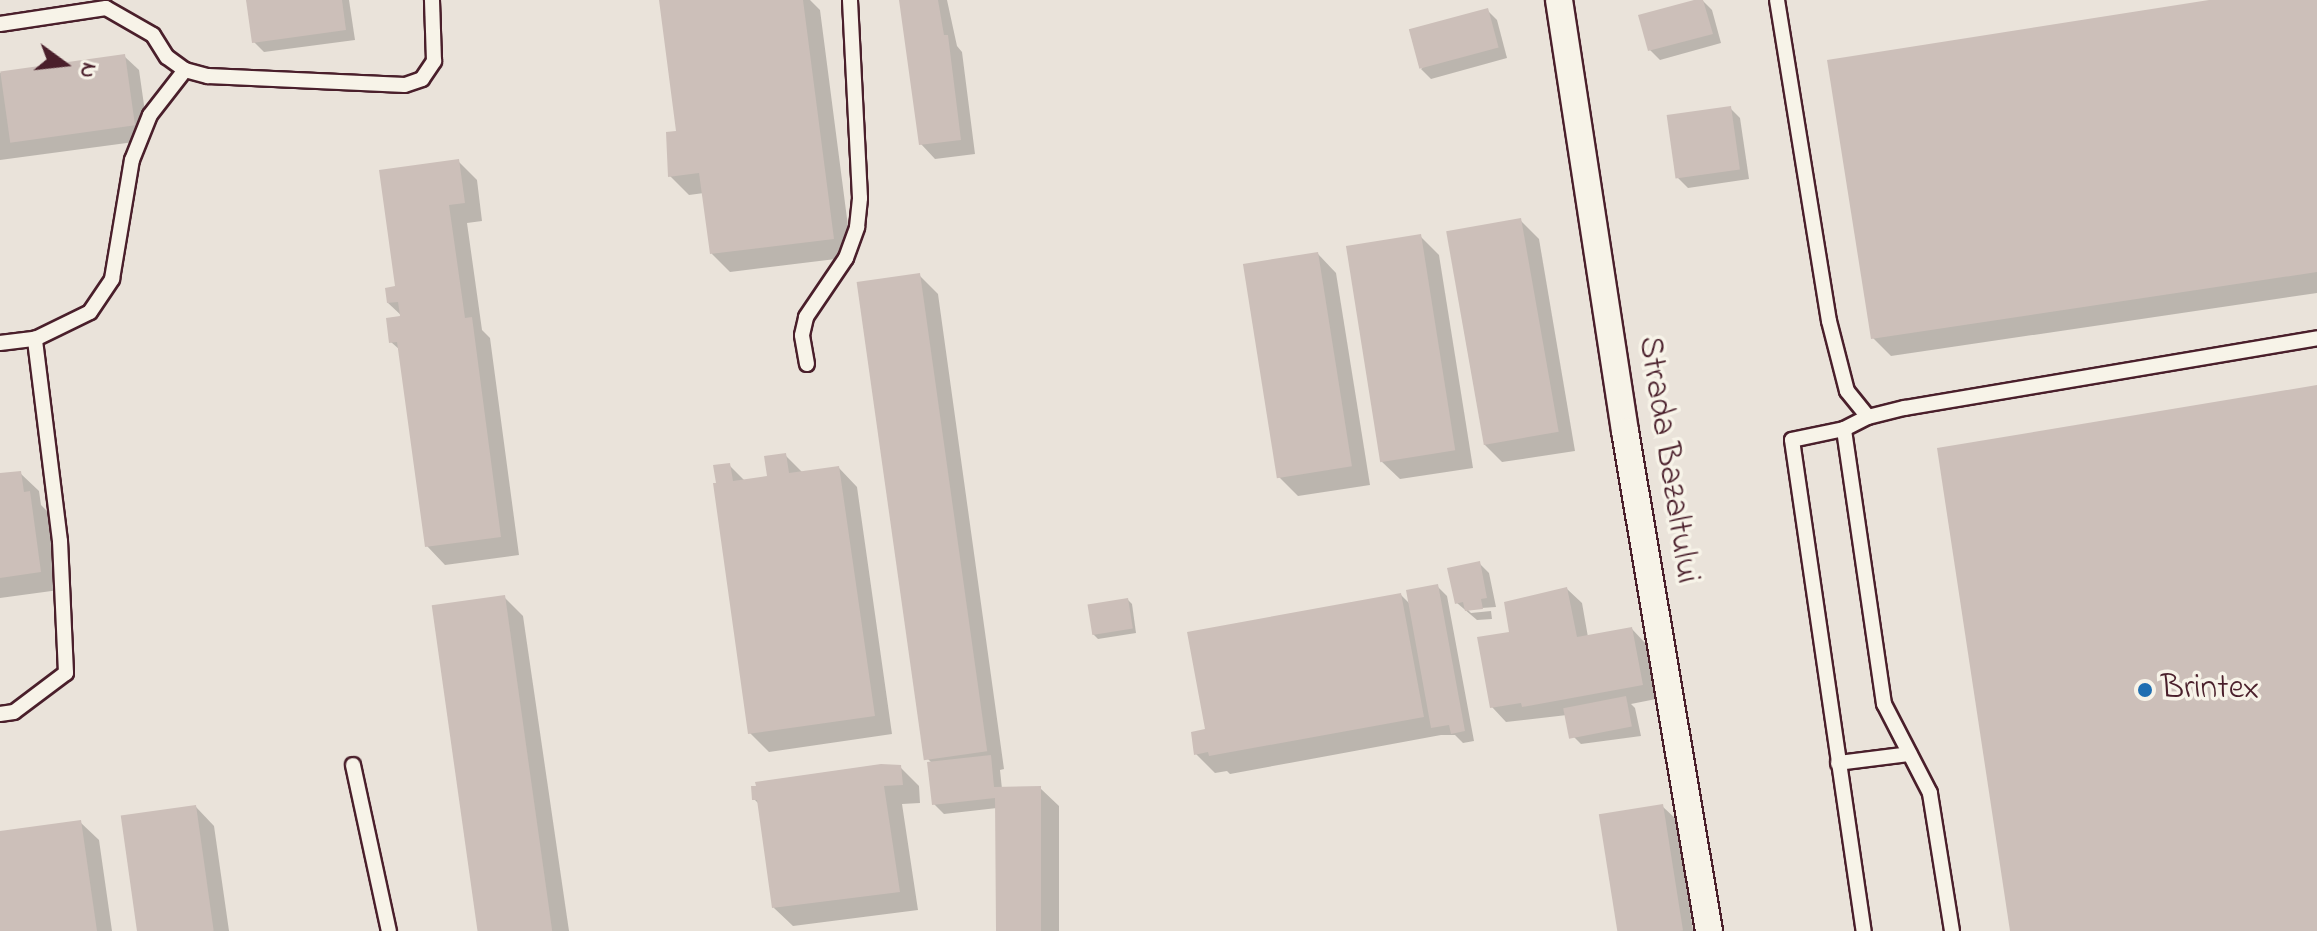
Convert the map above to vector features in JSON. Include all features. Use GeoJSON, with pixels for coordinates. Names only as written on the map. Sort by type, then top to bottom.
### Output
{"type":"FeatureCollection","features":[{"type":"Feature","properties":{"kind":"street","name":"Strada Bazaltului"},"geometry":{"type":"LineString","coordinates":[[1559,0],[1625,431],[1709,931]]}},
{"type":"Feature","properties":{"kind":"lane"},"geometry":{"type":"LineString","coordinates":[[0,24],[100,4],[153,35],[167,57],[185,70],[208,76],[405,85],[422,79],[434,61],[432,0]]}},
{"type":"Feature","properties":{"kind":"lane"},"geometry":{"type":"LineString","coordinates":[[807,364],[802,335],[806,317],[846,258],[857,227],[860,198],[850,0]]}},
{"type":"Feature","properties":{"kind":"lane"},"geometry":{"type":"LineString","coordinates":[[1777,0],[1829,321],[1847,391],[1868,417]]}},
{"type":"Feature","properties":{"kind":"lane"},"geometry":{"type":"LineString","coordinates":[[0,343],[35,339],[90,312],[112,279],[132,160],[150,115],[185,70]]}},
{"type":"Feature","properties":{"kind":"lane"},"geometry":{"type":"LineString","coordinates":[[1864,931],[1792,440],[1844,429],[1868,417],[2317,338]]}},
{"type":"Feature","properties":{"kind":"lane"},"geometry":{"type":"LineString","coordinates":[[0,714],[14,712],[66,673],[60,541],[35,339]]}},
{"type":"Feature","properties":{"kind":"lane"},"geometry":{"type":"LineString","coordinates":[[1844,429],[1884,704],[1930,793],[1952,931]]}},
{"type":"Feature","properties":{"kind":"lane"},"geometry":{"type":"LineString","coordinates":[[1838,763],[1909,754]]}},
{"type":"Feature","properties":{"kind":"lane"},"geometry":{"type":"LineString","coordinates":[[353,765],[389,931]]}},
{"type":"Feature","properties":{"kind":"shaded area"},"geometry":{"type":"Polygon","coordinates":[[[0,0],[2317,0],[2317,931],[0,931],[0,0]]]}},
{"type":"Feature","properties":{"kind":"building"},"geometry":{"type":"Polygon","coordinates":[[[246,0],[342,0],[346,30],[252,43],[246,0]]]}},
{"type":"Feature","properties":{"kind":"building"},"geometry":{"type":"Polygon","coordinates":[[[659,0],[803,0],[834,239],[710,254],[699,173],[668,177],[666,132],[676,131],[659,0]]]}},
{"type":"Feature","properties":{"kind":"building"},"geometry":{"type":"Polygon","coordinates":[[[899,0],[938,0],[944,35],[948,35],[961,140],[919,145],[899,0]]]}},
{"type":"Feature","properties":{"kind":"building"},"geometry":{"type":"Polygon","coordinates":[[[1703,0],[1713,34],[1648,51],[1638,15],[1703,0]]]}},
{"type":"Feature","properties":{"kind":"building"},"geometry":{"type":"Polygon","coordinates":[[[2209,0],[2317,0],[2317,272],[1871,339],[1827,60],[2209,0]]]}},
{"type":"Feature","properties":{"kind":"building"},"geometry":{"type":"Polygon","coordinates":[[[1488,8],[1499,48],[1419,69],[1409,29],[1488,8]]]}},
{"type":"Feature","properties":{"kind":"building"},"geometry":{"type":"Polygon","coordinates":[[[125,54],[135,125],[10,143],[0,72],[125,54]]]}},
{"type":"Feature","properties":{"kind":"building"},"geometry":{"type":"Polygon","coordinates":[[[1731,106],[1740,169],[1676,178],[1667,115],[1731,106]]]}},
{"type":"Feature","properties":{"kind":"building"},"geometry":{"type":"Polygon","coordinates":[[[459,159],[465,203],[449,205],[465,318],[472,317],[501,537],[425,547],[397,342],[389,343],[386,318],[400,316],[398,302],[387,303],[385,288],[395,286],[379,170],[459,159]]]}},
{"type":"Feature","properties":{"kind":"building"},"geometry":{"type":"Polygon","coordinates":[[[1521,218],[1559,432],[1484,445],[1446,231],[1521,218]]]}},
{"type":"Feature","properties":{"kind":"building"},"geometry":{"type":"Polygon","coordinates":[[[1421,234],[1455,450],[1380,462],[1346,246],[1421,234]]]}},
{"type":"Feature","properties":{"kind":"building"},"geometry":{"type":"Polygon","coordinates":[[[1318,252],[1352,466],[1277,478],[1243,264],[1318,252]]]}},
{"type":"Feature","properties":{"kind":"building"},"geometry":{"type":"Polygon","coordinates":[[[920,273],[987,751],[924,760],[857,282],[920,273]]]}},
{"type":"Feature","properties":{"kind":"building","name":"Brintex"},"geometry":{"type":"Polygon","coordinates":[[[2317,385],[2317,931],[2010,931],[1937,448],[2317,385]]]}},
{"type":"Feature","properties":{"kind":"building"},"geometry":{"type":"Polygon","coordinates":[[[786,453],[789,473],[839,466],[875,716],[748,734],[713,465],[730,463],[733,481],[767,476],[764,456],[786,453]]]}},
{"type":"Feature","properties":{"kind":"building"},"geometry":{"type":"Polygon","coordinates":[[[21,471],[24,492],[30,491],[41,572],[0,578],[0,473],[21,471]]]}},
{"type":"Feature","properties":{"kind":"building"},"geometry":{"type":"Polygon","coordinates":[[[1480,561],[1487,598],[1481,599],[1483,609],[1465,611],[1463,602],[1455,604],[1447,568],[1480,561]]]}},
{"type":"Feature","properties":{"kind":"building"},"geometry":{"type":"Polygon","coordinates":[[[1438,584],[1465,731],[1451,734],[1449,725],[1431,728],[1406,590],[1438,584]]]}},
{"type":"Feature","properties":{"kind":"building"},"geometry":{"type":"Polygon","coordinates":[[[1567,587],[1577,637],[1632,627],[1643,685],[1522,707],[1521,703],[1490,708],[1477,637],[1509,632],[1504,602],[1567,587]]]}},
{"type":"Feature","properties":{"kind":"building"},"geometry":{"type":"Polygon","coordinates":[[[1401,593],[1424,717],[1209,756],[1208,752],[1194,755],[1191,732],[1205,729],[1187,632],[1401,593]]]}},
{"type":"Feature","properties":{"kind":"building"},"geometry":{"type":"Polygon","coordinates":[[[505,595],[552,931],[477,931],[432,605],[505,595]]]}},
{"type":"Feature","properties":{"kind":"building"},"geometry":{"type":"Polygon","coordinates":[[[1128,598],[1133,629],[1092,635],[1088,604],[1128,598]]]}},
{"type":"Feature","properties":{"kind":"building"},"geometry":{"type":"Polygon","coordinates":[[[1626,696],[1632,726],[1569,739],[1563,708],[1626,696]]]}},
{"type":"Feature","properties":{"kind":"building"},"geometry":{"type":"Polygon","coordinates":[[[991,755],[994,787],[1041,786],[1041,931],[996,931],[995,798],[932,805],[927,762],[991,755]]]}},
{"type":"Feature","properties":{"kind":"building"},"geometry":{"type":"Polygon","coordinates":[[[881,764],[901,765],[903,785],[884,786],[900,892],[772,908],[757,800],[752,800],[751,786],[756,786],[755,782],[881,764]]]}},
{"type":"Feature","properties":{"kind":"building"},"geometry":{"type":"Polygon","coordinates":[[[1663,804],[1683,930],[1617,931],[1599,814],[1663,804]]]}},
{"type":"Feature","properties":{"kind":"building"},"geometry":{"type":"Polygon","coordinates":[[[196,805],[214,931],[137,931],[121,816],[196,805]]]}},
{"type":"Feature","properties":{"kind":"building"},"geometry":{"type":"Polygon","coordinates":[[[81,820],[97,931],[0,931],[0,831],[81,820]]]}},
{"type":"Feature","properties":{"kind":"place","name":"Brintex"},"geometry":{"type":"Point","coordinates":[2145,690]}}]}
